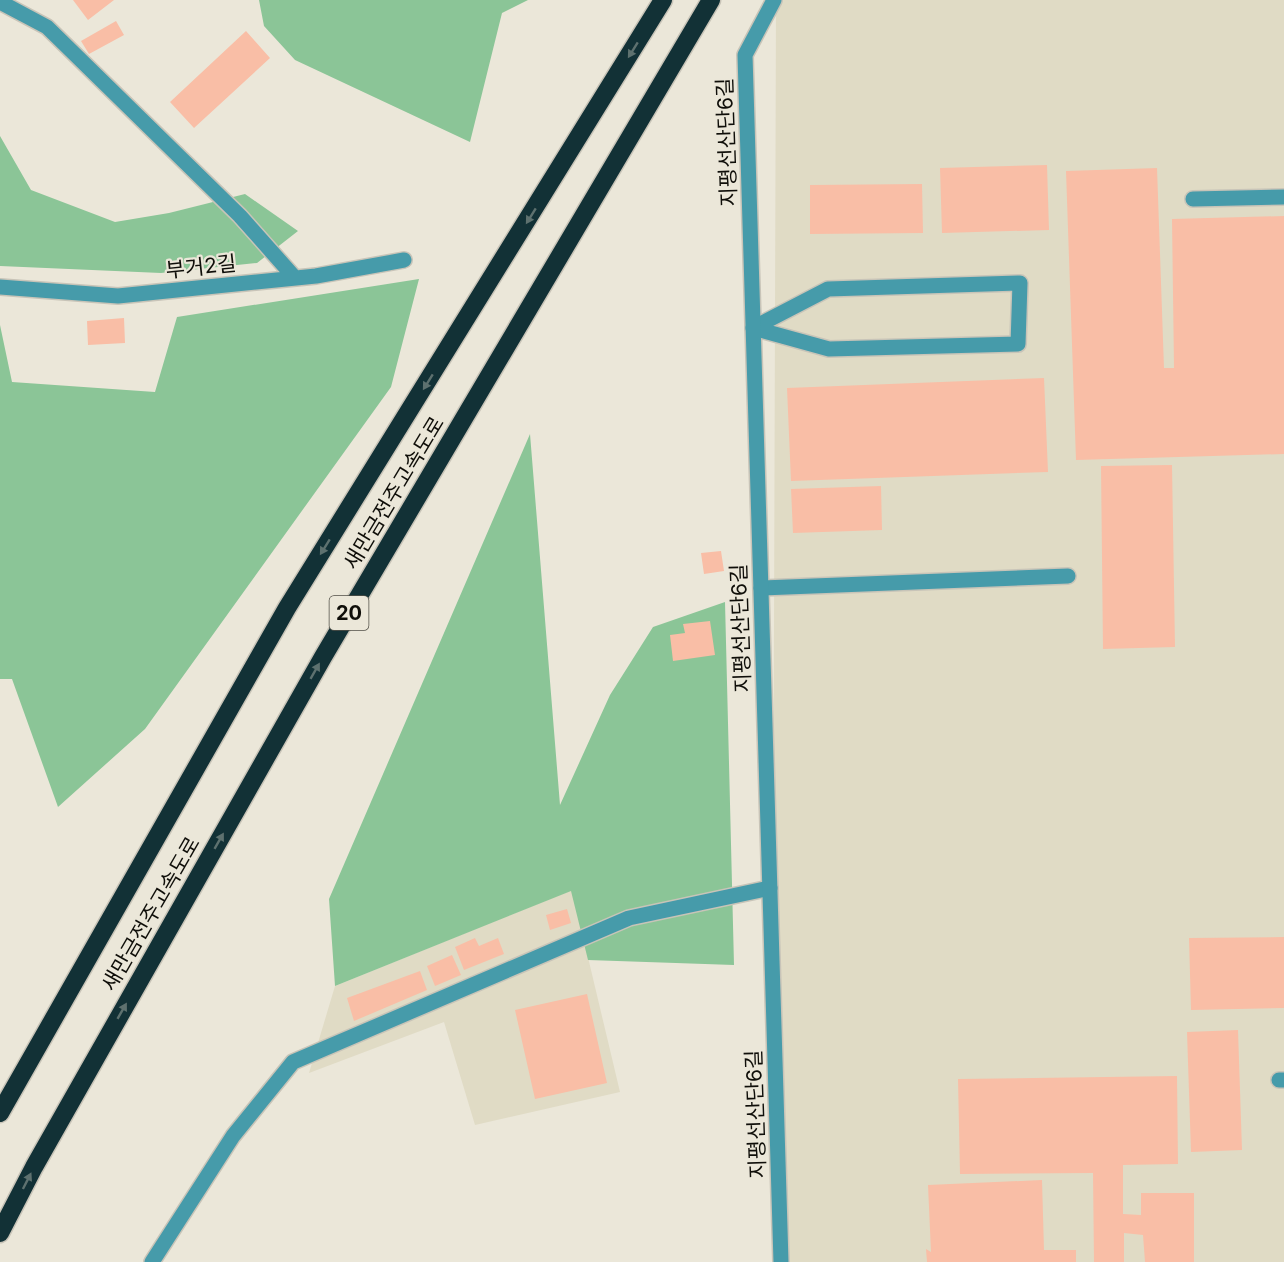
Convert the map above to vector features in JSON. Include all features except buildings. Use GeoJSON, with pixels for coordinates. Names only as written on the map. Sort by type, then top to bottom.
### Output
{"type":"FeatureCollection","features":[{"type":"Feature","properties":{"kind":"highway","name":"새만금전주고속도로"},"geometry":{"type":"LineString","coordinates":[[0,1113],[287,608],[663,0]]}},
{"type":"Feature","properties":{"kind":"highway","name":"새만금전주고속도로"},"geometry":{"type":"LineString","coordinates":[[0,1233],[34,1167],[323,657],[711,0]]}},
{"type":"Feature","properties":{"kind":"street","name":"지평선산단6길"},"geometry":{"type":"LineString","coordinates":[[774,0],[745,55],[781,1262]]}},
{"type":"Feature","properties":{"kind":"street"},"geometry":{"type":"LineString","coordinates":[[0,2],[47,27],[240,216],[296,278]]}},
{"type":"Feature","properties":{"kind":"street"},"geometry":{"type":"LineString","coordinates":[[1193,199],[1284,197]]}},
{"type":"Feature","properties":{"kind":"street","name":"부거2길"},"geometry":{"type":"LineString","coordinates":[[0,287],[118,296],[296,278],[404,260]]}},
{"type":"Feature","properties":{"kind":"street"},"geometry":{"type":"LineString","coordinates":[[1020,283],[1018,344],[829,349],[753,328],[828,289],[1020,283]]}},
{"type":"Feature","properties":{"kind":"street"},"geometry":{"type":"LineString","coordinates":[[761,588],[1068,576]]}},
{"type":"Feature","properties":{"kind":"street"},"geometry":{"type":"LineString","coordinates":[[152,1262],[233,1136],[293,1062],[629,918],[770,888]]}},
{"type":"Feature","properties":{"kind":"shaded area"},"geometry":{"type":"Polygon","coordinates":[[[776,0],[1284,0],[1284,1262],[772,1262],[776,0]]]}},
{"type":"Feature","properties":{"kind":"shaded area"},"geometry":{"type":"Polygon","coordinates":[[[572,890],[620,1092],[475,1125],[444,1022],[309,1073],[335,986],[572,890]]]}},
{"type":"Feature","properties":{"kind":"green space"},"geometry":{"type":"Polygon","coordinates":[[[259,0],[528,0],[502,13],[470,142],[295,60],[264,26],[259,0]]]}},
{"type":"Feature","properties":{"kind":"green space"},"geometry":{"type":"Polygon","coordinates":[[[0,136],[31,190],[115,222],[169,213],[245,194],[298,231],[257,263],[161,273],[0,266],[0,136]]]}},
{"type":"Feature","properties":{"kind":"green space"},"geometry":{"type":"Polygon","coordinates":[[[419,279],[391,387],[145,729],[58,807],[12,679],[0,679],[0,325],[12,382],[155,392],[177,317],[419,279]]]}},
{"type":"Feature","properties":{"kind":"green space"},"geometry":{"type":"Polygon","coordinates":[[[530,434],[560,805],[610,695],[653,627],[725,602],[734,965],[588,960],[571,891],[335,986],[329,899],[530,434]]]}}]}
